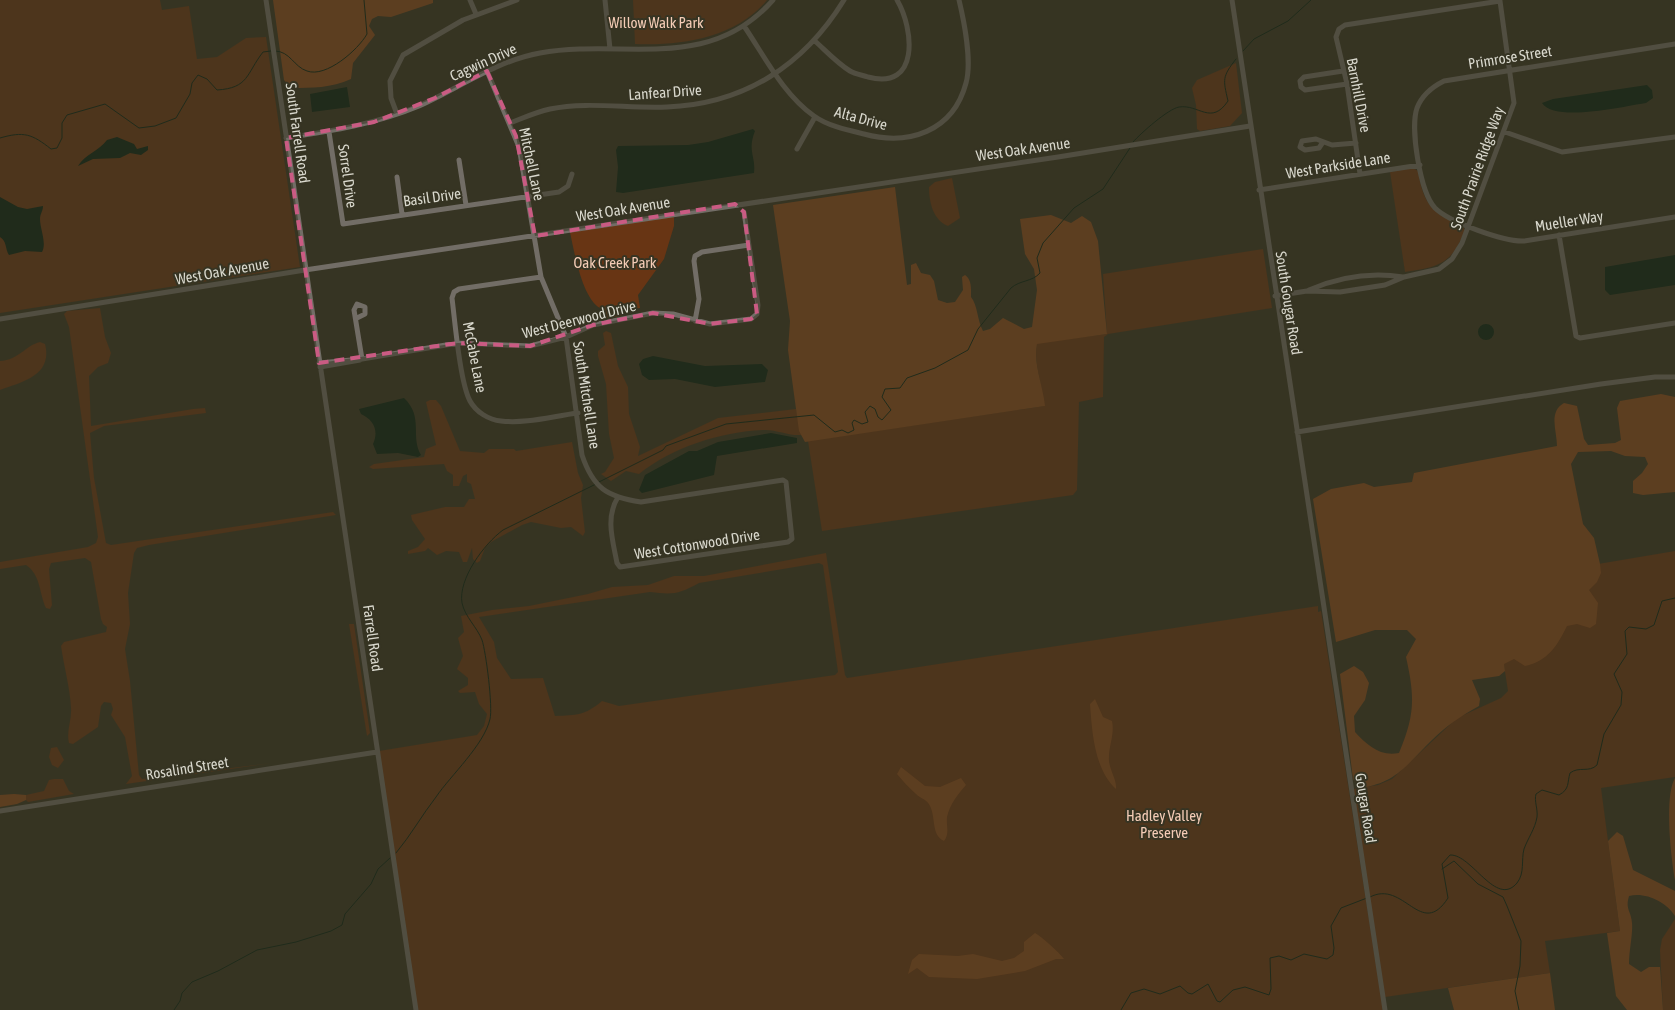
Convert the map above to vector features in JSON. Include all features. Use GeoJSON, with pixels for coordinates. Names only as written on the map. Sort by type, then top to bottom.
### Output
{"type":"FeatureCollection","features":[{"type":"Feature","properties":{"kind":"street","name":"South Farrell Road"},"geometry":{"type":"LineString","coordinates":[[266,0],[305,270]]}},
{"type":"Feature","properties":{"kind":"street"},"geometry":{"type":"LineString","coordinates":[[470,0],[476,14]]}},
{"type":"Feature","properties":{"kind":"street"},"geometry":{"type":"LineString","coordinates":[[397,114],[390,98],[390,81],[403,55],[476,14],[517,0]]}},
{"type":"Feature","properties":{"kind":"street"},"geometry":{"type":"LineString","coordinates":[[605,0],[610,49]]}},
{"type":"Feature","properties":{"kind":"street","name":"Cagwin Drive"},"geometry":{"type":"LineString","coordinates":[[286,138],[359,126],[397,114],[435,98],[504,63],[540,53],[610,49],[683,48],[720,38],[744,26],[763,12],[773,0]]}},
{"type":"Feature","properties":{"kind":"street","name":"Lanfear Drive"},"geometry":{"type":"LineString","coordinates":[[510,123],[533,114],[567,107],[668,107],[703,103],[736,93],[775,74],[815,41],[844,0]]}},
{"type":"Feature","properties":{"kind":"street"},"geometry":{"type":"LineString","coordinates":[[815,41],[852,72],[878,80],[891,78],[902,71],[909,60],[904,14],[897,0]]}},
{"type":"Feature","properties":{"kind":"street","name":"Alta Drive"},"geometry":{"type":"LineString","coordinates":[[744,26],[775,74],[800,105],[815,117],[837,127],[882,139],[899,139],[924,133],[947,118],[960,101],[967,82],[968,62],[959,0]]}},
{"type":"Feature","properties":{"kind":"street","name":"South Gougar Road"},"geometry":{"type":"LineString","coordinates":[[1232,0],[1275,296],[1325,610]]}},
{"type":"Feature","properties":{"kind":"street","name":"Barnhill Drive"},"geometry":{"type":"LineString","coordinates":[[1360,174],[1347,84],[1336,37],[1339,29],[1345,24],[1500,1]]}},
{"type":"Feature","properties":{"kind":"street","name":"South Prairie Ridge Way"},"geometry":{"type":"LineString","coordinates":[[1275,296],[1307,291],[1340,292],[1385,284],[1404,277],[1430,272],[1447,264],[1458,251],[1505,132],[1514,103],[1511,70],[1500,1]]}},
{"type":"Feature","properties":{"kind":"street","name":"Primrose Street"},"geometry":{"type":"LineString","coordinates":[[1469,225],[1444,216],[1434,207],[1426,192],[1420,165],[1415,121],[1418,107],[1425,94],[1444,81],[1675,44]]}},
{"type":"Feature","properties":{"kind":"street","name":"Mitchell Lane"},"geometry":{"type":"LineString","coordinates":[[487,71],[519,147],[525,196],[535,236]]}},
{"type":"Feature","properties":{"kind":"street"},"geometry":{"type":"LineString","coordinates":[[1343,71],[1304,77],[1300,81],[1301,87],[1305,90],[1347,84]]}},
{"type":"Feature","properties":{"kind":"street"},"geometry":{"type":"LineString","coordinates":[[797,149],[815,117]]}},
{"type":"Feature","properties":{"kind":"street","name":"West Oak Avenue"},"geometry":{"type":"LineString","coordinates":[[0,320],[305,270],[1131,146],[1250,126]]}},
{"type":"Feature","properties":{"kind":"street","name":"Sorrel Drive"},"geometry":{"type":"LineString","coordinates":[[329,132],[343,224]]}},
{"type":"Feature","properties":{"kind":"street"},"geometry":{"type":"LineString","coordinates":[[1505,132],[1562,152],[1675,137]]}},
{"type":"Feature","properties":{"kind":"street"},"geometry":{"type":"LineString","coordinates":[[1323,142],[1338,145],[1356,143]]}},
{"type":"Feature","properties":{"kind":"street"},"geometry":{"type":"LineString","coordinates":[[459,160],[466,205]]}},
{"type":"Feature","properties":{"kind":"street","name":"West Parkside Lane"},"geometry":{"type":"LineString","coordinates":[[1259,190],[1420,165]]}},
{"type":"Feature","properties":{"kind":"street","name":"Basil Drive"},"geometry":{"type":"LineString","coordinates":[[343,224],[559,192],[568,186],[572,174]]}},
{"type":"Feature","properties":{"kind":"street"},"geometry":{"type":"LineString","coordinates":[[397,177],[402,214]]}},
{"type":"Feature","properties":{"kind":"street"},"geometry":{"type":"LineString","coordinates":[[735,204],[744,212],[750,202]]}},
{"type":"Feature","properties":{"kind":"street","name":"West Deerwood Drive"},"geometry":{"type":"LineString","coordinates":[[320,365],[353,363],[362,359],[458,344],[499,347],[530,346],[566,338],[594,325],[653,314],[673,314],[695,321],[718,324],[751,319],[757,314],[758,306],[744,212]]}},
{"type":"Feature","properties":{"kind":"street","name":"Mueller Way"},"geometry":{"type":"LineString","coordinates":[[1469,225],[1516,241],[1675,217]]}},
{"type":"Feature","properties":{"kind":"street","name":"South Mitchell Lane"},"geometry":{"type":"LineString","coordinates":[[535,236],[541,278],[566,338],[578,413],[582,455],[587,470],[605,492],[641,502],[783,480],[786,482]]}},
{"type":"Feature","properties":{"kind":"street"},"geometry":{"type":"LineString","coordinates":[[1559,236],[1576,336],[1580,338],[1675,323]]}},
{"type":"Feature","properties":{"kind":"street"},"geometry":{"type":"LineString","coordinates":[[695,321],[699,299],[695,256],[702,252],[749,245]]}},
{"type":"Feature","properties":{"kind":"street","name":"Farrell Road"},"geometry":{"type":"LineString","coordinates":[[305,270],[416,1010]]}},
{"type":"Feature","properties":{"kind":"street","name":"South Prairie Ridge Way"},"geometry":{"type":"LineString","coordinates":[[1307,291],[1328,282],[1373,274],[1404,277]]}},
{"type":"Feature","properties":{"kind":"street","name":"McCabe Lane"},"geometry":{"type":"LineString","coordinates":[[541,278],[459,289],[454,292],[452,298],[458,344],[469,400],[484,416],[498,421],[514,422],[578,413]]}},
{"type":"Feature","properties":{"kind":"street"},"geometry":{"type":"LineString","coordinates":[[357,318],[362,359]]}},
{"type":"Feature","properties":{"kind":"street"},"geometry":{"type":"LineString","coordinates":[[1297,432],[1602,384],[1655,377],[1675,377]]}},
{"type":"Feature","properties":{"kind":"street","name":"West Cottonwood Drive"},"geometry":{"type":"LineString","coordinates":[[618,497],[612,511],[610,528],[616,563],[620,567],[627,567],[788,542],[792,539],[792,533],[786,482]]}},
{"type":"Feature","properties":{"kind":"street","name":"Gougar Road"},"geometry":{"type":"LineString","coordinates":[[1325,610],[1385,1010]]}},
{"type":"Feature","properties":{"kind":"street","name":"Rosalind Street"},"geometry":{"type":"LineString","coordinates":[[0,811],[377,752]]}},
{"type":"Feature","properties":{"kind":"highlighted area"},"geometry":{"type":"Polygon","coordinates":[[[487,71],[516,136],[535,236],[735,204],[744,212],[757,314],[751,319],[710,324],[653,313],[593,325],[530,346],[458,343],[319,363],[286,138],[374,122],[435,98],[487,71]]]}},
{"type":"Feature","properties":{"kind":"green space"},"geometry":{"type":"Polygon","coordinates":[[[0,0],[160,0],[162,10],[189,6],[197,59],[217,57],[246,38],[266,37],[300,267],[0,313],[0,0]]]}},
{"type":"Feature","properties":{"kind":"green space","name":"Willow Walk Park"},"geometry":{"type":"Polygon","coordinates":[[[633,0],[767,0],[740,23],[707,37],[671,43],[635,44],[633,0]]]}},
{"type":"Feature","properties":{"kind":"green space"},"geometry":{"type":"Polygon","coordinates":[[[1236,63],[1242,113],[1230,126],[1200,131],[1197,129],[1196,105],[1192,88],[1197,80],[1236,63]]]}},
{"type":"Feature","properties":{"kind":"green space"},"geometry":{"type":"Polygon","coordinates":[[[1413,168],[1418,171],[1423,192],[1431,206],[1465,230],[1455,250],[1443,262],[1427,268],[1405,272],[1390,172],[1413,168]]]}},
{"type":"Feature","properties":{"kind":"green space"},"geometry":{"type":"Polygon","coordinates":[[[952,178],[960,218],[948,226],[935,215],[930,199],[929,187],[935,182],[952,178]]]}},
{"type":"Feature","properties":{"kind":"green space","name":"Oak Creek Park"},"geometry":{"type":"Polygon","coordinates":[[[674,216],[674,226],[664,259],[638,295],[640,308],[622,311],[622,316],[600,319],[600,308],[588,295],[584,285],[570,232],[674,216]]]}},
{"type":"Feature","properties":{"kind":"green space"},"geometry":{"type":"Polygon","coordinates":[[[1263,249],[1272,308],[1108,334],[1104,337],[1103,397],[1079,402],[1077,490],[1073,495],[822,531],[808,441],[1044,406],[1036,359],[1037,343],[1107,334],[1103,274],[1263,249]]]}},
{"type":"Feature","properties":{"kind":"green space"},"geometry":{"type":"Polygon","coordinates":[[[100,308],[105,337],[111,353],[108,363],[98,367],[89,376],[91,426],[193,409],[205,408],[206,413],[104,426],[90,433],[94,478],[106,543],[111,545],[333,512],[336,515],[149,545],[137,548],[134,553],[128,593],[130,624],[125,649],[139,775],[142,779],[272,763],[126,784],[132,776],[125,737],[111,715],[113,709],[111,703],[104,702],[101,706],[98,727],[73,744],[69,743],[68,739],[71,708],[61,646],[64,642],[106,632],[107,627],[101,619],[91,562],[85,558],[51,563],[49,569],[52,605],[50,609],[46,608],[37,579],[26,565],[0,569],[0,562],[88,547],[96,543],[98,537],[69,327],[64,314],[67,311],[100,308]]]}},
{"type":"Feature","properties":{"kind":"green space"},"geometry":{"type":"Polygon","coordinates":[[[606,331],[611,333],[618,366],[628,387],[629,414],[640,447],[638,456],[718,418],[796,409],[801,435],[772,430],[730,434],[682,449],[652,464],[639,474],[626,471],[611,481],[601,474],[605,472],[614,458],[609,434],[606,384],[598,356],[598,351],[605,345],[603,333],[606,331]]]}},
{"type":"Feature","properties":{"kind":"green space"},"geometry":{"type":"Polygon","coordinates":[[[40,342],[45,344],[46,355],[45,363],[40,370],[34,376],[18,384],[0,390],[0,361],[12,358],[40,342]]]}},
{"type":"Feature","properties":{"kind":"green space"},"geometry":{"type":"Polygon","coordinates":[[[436,400],[441,406],[460,451],[484,453],[489,449],[514,449],[516,451],[572,442],[578,473],[583,485],[581,498],[585,532],[583,536],[571,527],[561,528],[531,522],[491,542],[485,548],[480,561],[477,563],[473,559],[472,548],[467,562],[463,562],[459,552],[446,551],[437,555],[428,548],[425,551],[408,554],[408,551],[418,547],[425,539],[412,520],[411,515],[445,507],[464,507],[469,499],[475,499],[471,484],[467,482],[467,474],[463,476],[459,486],[453,486],[453,475],[447,471],[444,464],[373,469],[369,467],[374,464],[424,457],[426,449],[436,445],[426,402],[436,400]]]}},
{"type":"Feature","properties":{"kind":"green space"},"geometry":{"type":"Polygon","coordinates":[[[1675,551],[1675,777],[1601,788],[1620,931],[1545,941],[1550,973],[1385,997],[1353,789],[1378,785],[1392,779],[1457,718],[1501,698],[1508,691],[1491,582],[1675,551]]]}},
{"type":"Feature","properties":{"kind":"green space","name":"Hadley Valley Preserve"},"geometry":{"type":"Polygon","coordinates":[[[826,553],[847,678],[1318,606],[1318,612],[1321,611],[1383,1010],[417,1010],[379,751],[477,735],[484,726],[487,714],[479,704],[475,692],[460,693],[458,691],[468,685],[468,678],[457,669],[463,656],[458,638],[464,632],[461,616],[529,606],[612,587],[648,585],[674,576],[704,576],[826,553]],[[819,563],[699,583],[676,593],[650,592],[479,617],[494,642],[497,658],[511,679],[543,678],[555,716],[575,715],[590,710],[602,701],[619,706],[835,675],[838,672],[823,565],[819,563]]]}},
{"type":"Feature","properties":{"kind":"green space"},"geometry":{"type":"Polygon","coordinates":[[[349,624],[354,624],[370,733],[367,736],[349,624]]]}},
{"type":"Feature","properties":{"kind":"green space"},"geometry":{"type":"Polygon","coordinates":[[[57,747],[64,760],[58,768],[52,765],[49,757],[51,748],[57,747]]]}},
{"type":"Feature","properties":{"kind":"green space"},"geometry":{"type":"Polygon","coordinates":[[[63,779],[69,791],[74,794],[28,802],[26,800],[26,795],[44,791],[49,780],[63,779]]]}},
{"type":"Feature","properties":{"kind":"green space"},"geometry":{"type":"Polygon","coordinates":[[[1675,919],[1675,1010],[1663,1010],[1660,950],[1662,939],[1675,919]]]}},
{"type":"Feature","properties":{"kind":"shaded area"},"geometry":{"type":"Polygon","coordinates":[[[273,0],[433,0],[433,3],[391,17],[378,16],[372,19],[369,26],[375,35],[353,63],[351,79],[329,86],[291,88],[284,80],[273,0]]]}},
{"type":"Feature","properties":{"kind":"shaded area"},"geometry":{"type":"Polygon","coordinates":[[[1647,85],[1652,90],[1653,98],[1646,103],[1623,107],[1575,113],[1549,109],[1542,103],[1553,99],[1647,85]]]}},
{"type":"Feature","properties":{"kind":"shaded area"},"geometry":{"type":"Polygon","coordinates":[[[347,87],[350,107],[312,112],[310,94],[347,87]]]}},
{"type":"Feature","properties":{"kind":"shaded area"},"geometry":{"type":"Polygon","coordinates":[[[753,129],[755,131],[752,144],[754,173],[623,193],[616,192],[618,167],[616,150],[618,146],[688,145],[708,142],[753,129]]]}},
{"type":"Feature","properties":{"kind":"shaded area"},"geometry":{"type":"Polygon","coordinates":[[[117,137],[134,144],[137,149],[148,146],[148,150],[141,155],[130,153],[120,158],[93,159],[78,166],[84,158],[107,140],[117,137]]]}},
{"type":"Feature","properties":{"kind":"shaded area"},"geometry":{"type":"Polygon","coordinates":[[[895,187],[907,285],[911,284],[911,265],[916,263],[921,273],[930,275],[934,281],[938,300],[947,303],[955,302],[963,290],[962,277],[965,275],[970,282],[971,297],[983,331],[990,329],[1003,318],[1024,329],[1032,327],[1037,290],[1034,269],[1025,254],[1020,219],[1051,215],[1071,223],[1082,216],[1091,222],[1098,241],[1107,334],[1037,344],[1037,367],[1045,406],[805,442],[799,431],[788,350],[790,321],[773,205],[895,187]]]}},
{"type":"Feature","properties":{"kind":"shaded area"},"geometry":{"type":"Polygon","coordinates":[[[0,197],[18,207],[27,209],[43,206],[40,219],[44,240],[42,252],[25,251],[9,255],[4,241],[0,237],[0,197]]]}},
{"type":"Feature","properties":{"kind":"shaded area"},"geometry":{"type":"Polygon","coordinates":[[[1675,255],[1675,285],[1610,295],[1605,290],[1605,267],[1675,255]]]}},
{"type":"Feature","properties":{"kind":"shaded area"},"geometry":{"type":"Polygon","coordinates":[[[1486,324],[1494,332],[1486,340],[1478,332],[1486,324]]]}},
{"type":"Feature","properties":{"kind":"shaded area"},"geometry":{"type":"Polygon","coordinates":[[[653,356],[705,366],[762,364],[768,370],[765,382],[715,387],[675,379],[649,380],[642,375],[639,364],[643,359],[653,356]]]}},
{"type":"Feature","properties":{"kind":"shaded area"},"geometry":{"type":"Polygon","coordinates":[[[1661,394],[1675,397],[1675,492],[1643,495],[1633,493],[1633,481],[1648,464],[1645,457],[1625,456],[1611,451],[1578,452],[1571,464],[1583,524],[1594,538],[1600,564],[1601,573],[1597,582],[1589,590],[1598,603],[1596,624],[1590,628],[1577,624],[1567,626],[1551,652],[1533,664],[1525,666],[1514,659],[1504,664],[1505,671],[1499,676],[1472,680],[1480,699],[1479,706],[1443,730],[1392,777],[1383,782],[1360,788],[1353,779],[1340,674],[1354,666],[1363,672],[1369,683],[1365,700],[1354,716],[1355,732],[1380,752],[1399,753],[1408,728],[1412,706],[1411,684],[1406,657],[1416,639],[1407,630],[1375,630],[1336,642],[1313,499],[1331,489],[1364,483],[1374,487],[1412,482],[1414,473],[1557,446],[1555,417],[1556,411],[1564,403],[1577,406],[1584,439],[1588,445],[1615,443],[1621,440],[1617,408],[1620,401],[1661,394]]]}},
{"type":"Feature","properties":{"kind":"shaded area"},"geometry":{"type":"Polygon","coordinates":[[[404,398],[414,412],[418,448],[421,455],[418,457],[398,453],[377,454],[373,444],[375,439],[374,426],[369,419],[361,414],[359,409],[404,398]]]}},
{"type":"Feature","properties":{"kind":"shaded area"},"geometry":{"type":"Polygon","coordinates":[[[771,433],[797,438],[797,443],[717,456],[714,475],[642,493],[639,490],[645,475],[689,451],[697,451],[718,442],[771,433]]]}},
{"type":"Feature","properties":{"kind":"shaded area"},"geometry":{"type":"Polygon","coordinates":[[[1095,699],[1103,717],[1112,721],[1113,731],[1109,761],[1116,789],[1103,771],[1096,749],[1090,704],[1095,699]]]}},
{"type":"Feature","properties":{"kind":"shaded area"},"geometry":{"type":"Polygon","coordinates":[[[901,767],[925,786],[940,787],[961,778],[966,785],[950,808],[947,817],[947,835],[944,841],[937,835],[929,804],[913,792],[897,774],[901,767]]]}},
{"type":"Feature","properties":{"kind":"shaded area"},"geometry":{"type":"Polygon","coordinates":[[[1675,778],[1675,880],[1670,843],[1669,813],[1675,778]]]}},
{"type":"Feature","properties":{"kind":"shaded area"},"geometry":{"type":"Polygon","coordinates":[[[0,795],[26,795],[26,800],[17,804],[0,807],[0,795]]]}},
{"type":"Feature","properties":{"kind":"shaded area"},"geometry":{"type":"Polygon","coordinates":[[[1617,832],[1623,836],[1633,870],[1675,891],[1675,916],[1661,902],[1649,897],[1642,895],[1629,896],[1628,901],[1632,927],[1629,964],[1641,972],[1649,967],[1660,967],[1663,1010],[1627,1010],[1616,996],[1607,933],[1620,931],[1608,841],[1617,832]]]}},
{"type":"Feature","properties":{"kind":"shaded area"},"geometry":{"type":"Polygon","coordinates":[[[1035,933],[1042,937],[1064,959],[1056,959],[1025,971],[977,979],[929,977],[917,968],[908,974],[912,960],[919,954],[958,956],[973,954],[1002,961],[1014,958],[1024,951],[1024,942],[1035,933]]]}},
{"type":"Feature","properties":{"kind":"shaded area"},"geometry":{"type":"Polygon","coordinates":[[[1550,973],[1555,1010],[1454,1010],[1448,988],[1550,973]]]}},
{"type":"Feature","properties":{"kind":"waterway"},"geometry":{"type":"LineString","coordinates":[[275,51],[288,56],[307,71],[315,72],[332,67],[349,55],[367,34],[364,0]]}},
{"type":"Feature","properties":{"kind":"waterway"},"geometry":{"type":"LineString","coordinates":[[1243,51],[1254,39],[1288,21],[1311,0]]}},
{"type":"Feature","properties":{"kind":"waterway"},"geometry":{"type":"LineString","coordinates":[[0,138],[22,134],[33,137],[51,149],[57,148],[62,138],[62,123],[67,115],[105,104],[139,128],[155,126],[176,118],[190,94],[192,83],[198,75],[207,79],[217,90],[227,89],[246,79],[263,52],[271,51]]}},
{"type":"Feature","properties":{"kind":"waterway"},"geometry":{"type":"LineString","coordinates":[[1133,142],[1168,112],[1179,107],[1193,108],[1210,113],[1222,108],[1228,101],[1225,83],[1226,74],[1236,59]]}},
{"type":"Feature","properties":{"kind":"waterway"},"geometry":{"type":"LineString","coordinates":[[599,482],[663,450],[666,446],[726,424],[814,415],[835,432],[842,430],[848,433],[854,430],[852,423],[854,420],[862,424],[868,422],[865,412],[870,406],[875,409],[878,417],[882,420],[891,410],[882,397],[885,389],[900,388],[907,378],[935,368],[968,350],[978,329],[1011,288],[1040,273],[1037,258],[1043,243],[1074,208],[1103,189],[1130,148]]}},
{"type":"Feature","properties":{"kind":"waterway"},"geometry":{"type":"LineString","coordinates":[[396,853],[442,788],[474,749],[487,729],[490,719],[490,692],[484,646],[462,603],[464,583],[468,573],[488,544],[503,530],[596,484]]}},
{"type":"Feature","properties":{"kind":"waterway"},"geometry":{"type":"LineString","coordinates":[[1370,897],[1382,894],[1393,895],[1420,911],[1429,913],[1438,909],[1448,898],[1442,864],[1450,855],[1467,862],[1492,885],[1501,889],[1509,889],[1517,883],[1522,871],[1524,849],[1535,826],[1537,817],[1536,794],[1542,790],[1559,795],[1567,788],[1570,773],[1577,770],[1591,769],[1597,765],[1604,734],[1621,705],[1622,692],[1614,674],[1627,654],[1625,631],[1629,627],[1646,629],[1654,625],[1662,601],[1675,598]]}},
{"type":"Feature","properties":{"kind":"waterway"},"geometry":{"type":"LineString","coordinates":[[174,1010],[180,1001],[182,993],[192,982],[218,971],[257,950],[296,942],[331,931],[342,925],[345,914],[371,884],[378,869],[390,858]]}},
{"type":"Feature","properties":{"kind":"waterway"},"geometry":{"type":"LineString","coordinates":[[1442,869],[1454,861],[1478,884],[1503,897],[1521,941],[1520,966],[1515,991],[1519,1010]]}},
{"type":"Feature","properties":{"kind":"waterway"},"geometry":{"type":"LineString","coordinates":[[1121,1010],[1131,993],[1144,989],[1160,994],[1180,986],[1192,994],[1208,984],[1217,1001],[1220,1002],[1233,990],[1245,987],[1269,995],[1271,989],[1270,958],[1279,956],[1291,960],[1304,954],[1327,959],[1333,955],[1334,948],[1331,926],[1341,908],[1367,898]]}}]}
